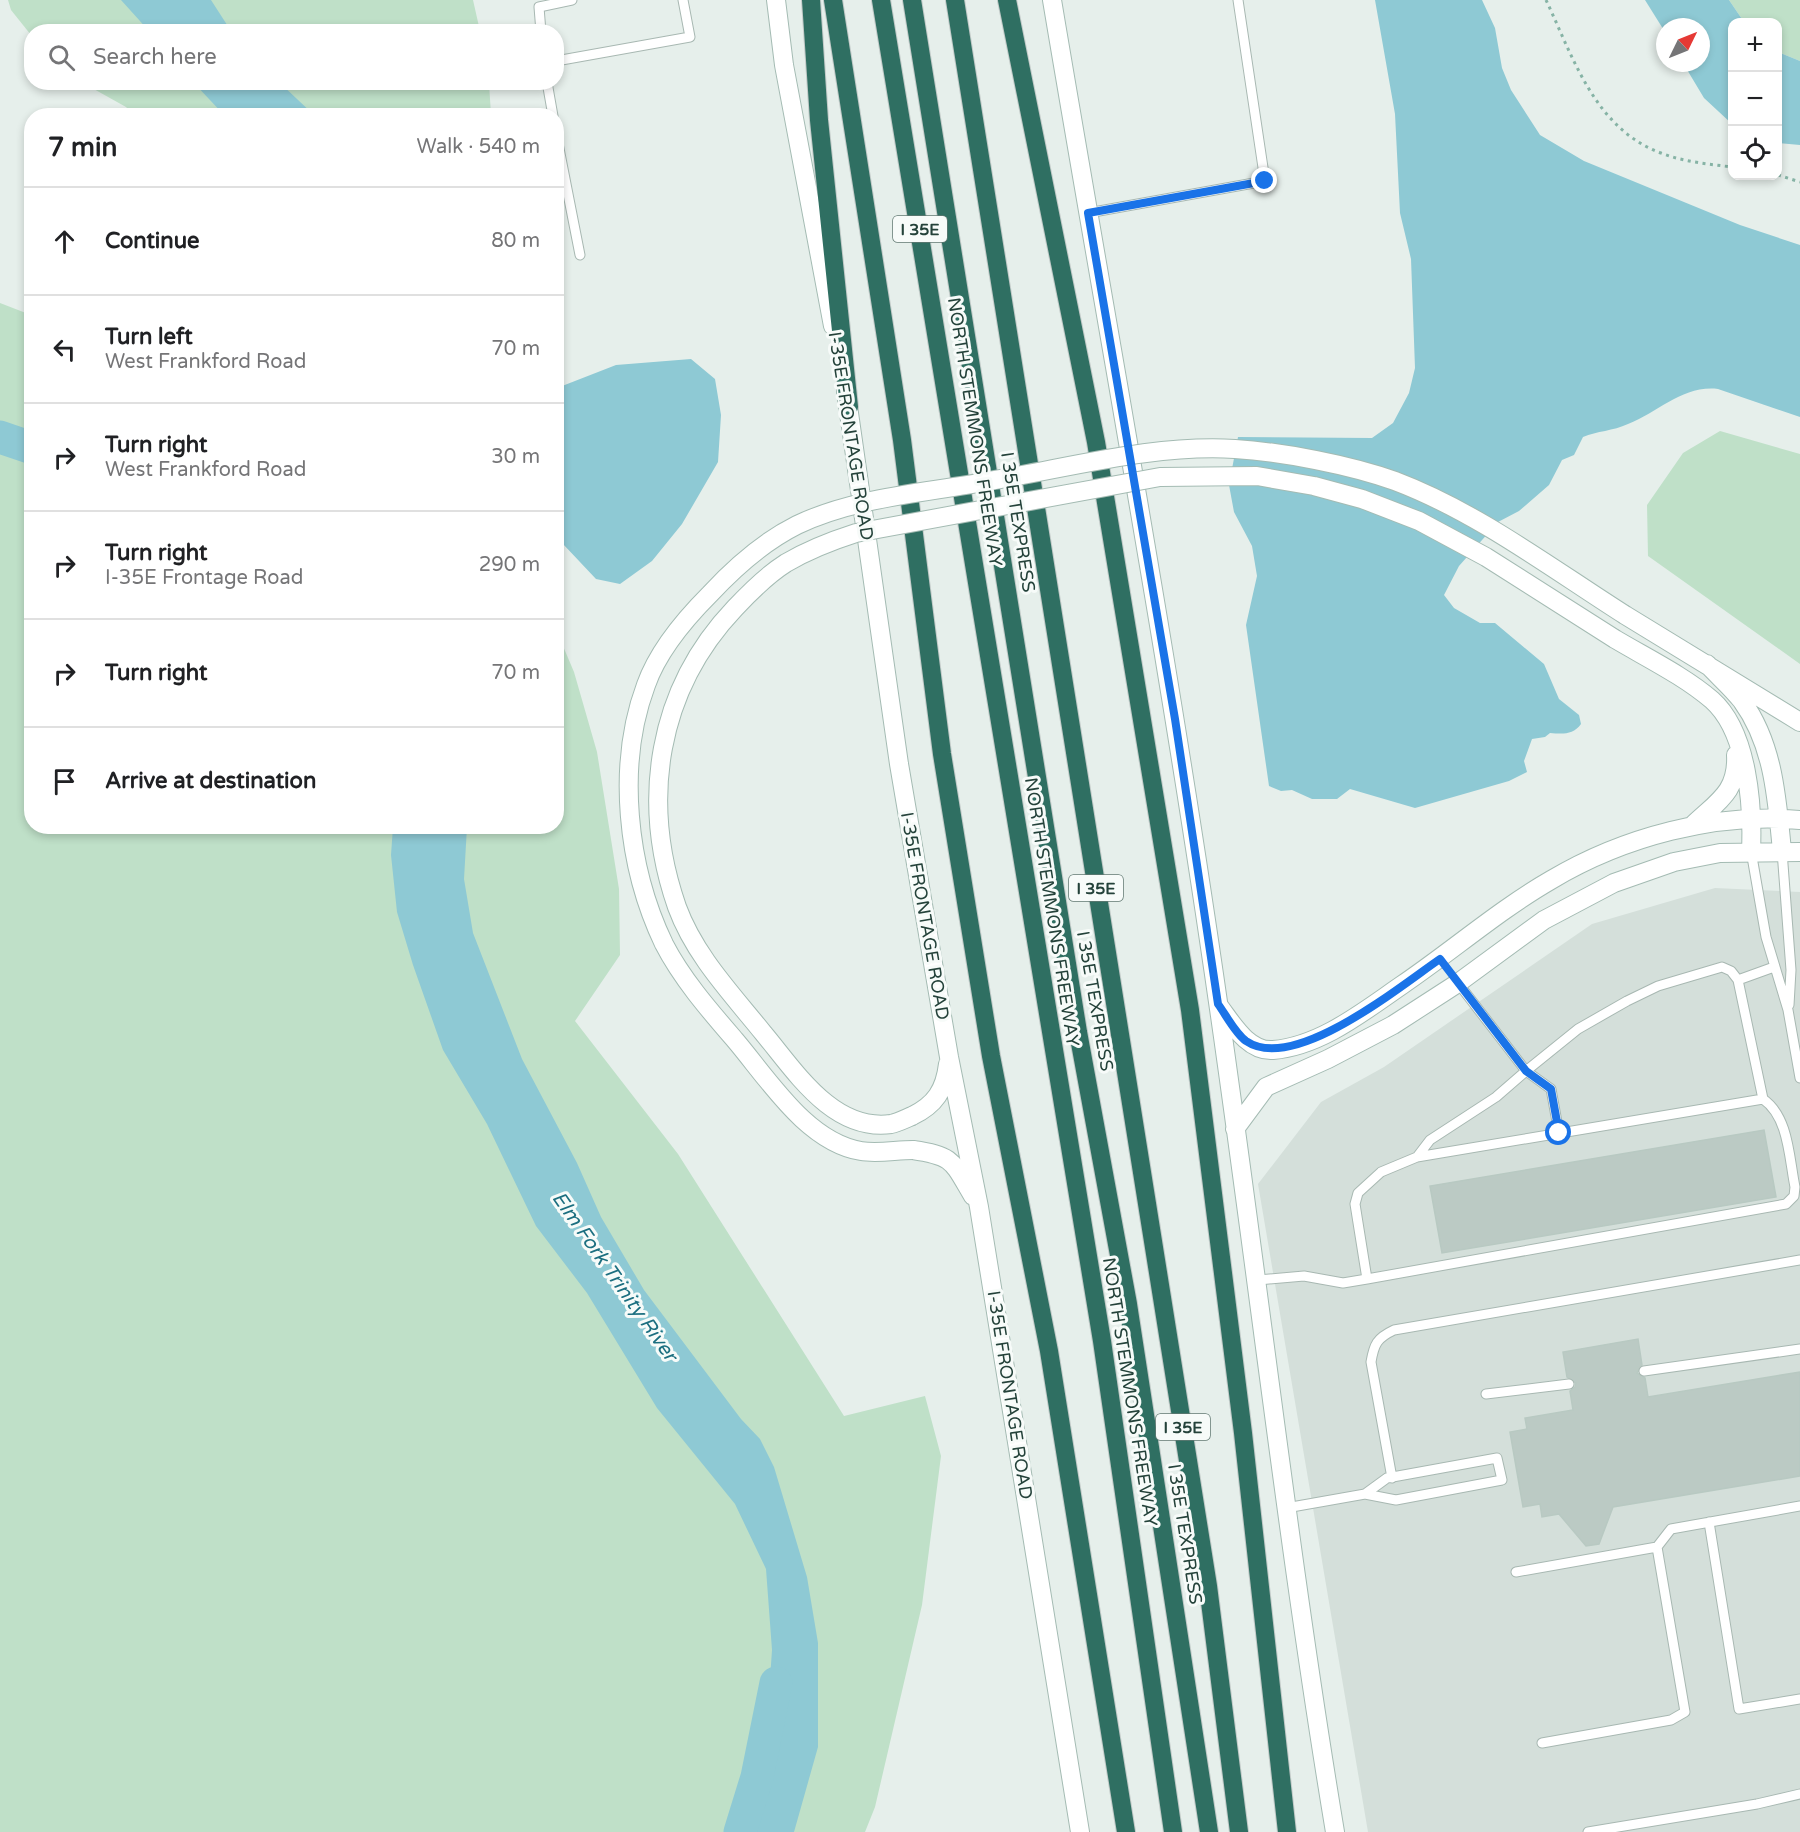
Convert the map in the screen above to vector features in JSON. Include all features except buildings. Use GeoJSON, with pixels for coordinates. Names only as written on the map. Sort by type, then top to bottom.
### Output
{"type":"FeatureCollection","features":[{"type":"Feature","properties":{"kind":"highway"},"geometry":{"type":"LineString","coordinates":[[811,0],[819,120],[849,407]]}},
{"type":"Feature","properties":{"kind":"highway"},"geometry":{"type":"LineString","coordinates":[[832,0],[902,440],[942,754],[991,1056],[1048,1351],[1126,1832]]}},
{"type":"Feature","properties":{"kind":"highway","name":"NORTH STEMMONS FREEWAY"},"geometry":{"type":"LineString","coordinates":[[882,0],[1048,1025],[1102,1341],[1173,1832]]}},
{"type":"Feature","properties":{"kind":"highway","name":"I 35E TEXPRESS"},"geometry":{"type":"LineString","coordinates":[[912,0],[1078,1032],[1127,1293],[1209,1832]]}},
{"type":"Feature","properties":{"kind":"highway","name":"I 35E"},"geometry":{"type":"LineString","coordinates":[[955,0],[1208,1586],[1239,1832]]}},
{"type":"Feature","properties":{"kind":"highway"},"geometry":{"type":"LineString","coordinates":[[1007,0],[1096,442],[1190,1010],[1243,1433],[1287,1832]]}},
{"type":"Feature","properties":{"kind":"main road","name":"I-35E FRONTAGE ROAD"},"geometry":{"type":"LineString","coordinates":[[776,0],[784,64],[849,407],[899,764],[949,1057],[980,1207],[1080,1832]]}},
{"type":"Feature","properties":{"kind":"main road"},"geometry":{"type":"LineString","coordinates":[[1052,0],[1175,719],[1258,1280],[1312,1696],[1335,1832]]}},
{"type":"Feature","properties":{"kind":"main road"},"geometry":{"type":"LineString","coordinates":[[980,1207],[952,1163],[941,1154],[913,1150],[863,1152],[829,1142],[806,1123],[721,1024],[665,945],[634,858],[629,811],[628,766],[646,683],[671,641],[694,609],[732,570],[763,545],[797,525],[848,506],[1164,451],[1236,449],[1357,469],[1398,482],[1466,515],[1800,722]]}},
{"type":"Feature","properties":{"kind":"main road"},"geometry":{"type":"LineString","coordinates":[[949,1057],[942,1091],[923,1110],[912,1116],[891,1124],[868,1122],[842,1115],[816,1097],[716,975],[695,945],[678,908],[665,867],[658,794],[660,752],[672,709],[692,663],[717,626],[749,593],[783,564],[817,546],[856,533],[1160,477],[1257,476],[1314,486],[1362,499],[1419,521],[1486,557],[1713,701],[1733,729],[1745,767],[1752,820],[1751,851]]}},
{"type":"Feature","properties":{"kind":"main road"},"geometry":{"type":"LineString","coordinates":[[1235,1129],[1266,1087],[1328,1059],[1393,1025],[1458,983],[1544,920],[1614,883],[1674,862],[1720,853],[1791,851],[1778,818],[1770,764],[1760,735],[1742,701],[1707,664]]}},
{"type":"Feature","properties":{"kind":"main road"},"geometry":{"type":"LineString","coordinates":[[1690,828],[1731,788],[1737,766],[1735,736]]}},
{"type":"Feature","properties":{"kind":"main road"},"geometry":{"type":"LineString","coordinates":[[1218,1004],[1245,1041],[1270,1050],[1282,1048],[1330,1032],[1440,959],[1551,880],[1604,853],[1715,821],[1778,818],[1800,820]]}},
{"type":"Feature","properties":{"kind":"main road"},"geometry":{"type":"LineString","coordinates":[[1440,959],[1458,983]]}},
{"type":"Feature","properties":{"kind":"lane"},"geometry":{"type":"LineString","coordinates":[[540,24],[539,7],[572,0]]}},
{"type":"Feature","properties":{"kind":"lane"},"geometry":{"type":"LineString","coordinates":[[564,60],[690,37],[683,0]]}},
{"type":"Feature","properties":{"kind":"lane"},"geometry":{"type":"LineString","coordinates":[[1088,213],[1265,181],[1238,0]]}},
{"type":"Feature","properties":{"kind":"lane"},"geometry":{"type":"LineString","coordinates":[[548,90],[552,108]]}},
{"type":"Feature","properties":{"kind":"lane"},"geometry":{"type":"LineString","coordinates":[[564,174],[580,255]]}},
{"type":"Feature","properties":{"kind":"lane"},"geometry":{"type":"LineString","coordinates":[[1751,851],[1774,966],[1788,1010],[1800,1078]]}},
{"type":"Feature","properties":{"kind":"lane"},"geometry":{"type":"LineString","coordinates":[[1788,1010],[1791,970],[1791,851]]}},
{"type":"Feature","properties":{"kind":"lane"},"geometry":{"type":"LineString","coordinates":[[1738,980],[1774,966]]}},
{"type":"Feature","properties":{"kind":"lane"},"geometry":{"type":"LineString","coordinates":[[1258,1280],[1293,1276],[1331,1283],[1367,1279],[1786,1204],[1794,1196],[1795,1187],[1780,1117],[1773,1106],[1763,1099],[1738,980],[1731,971],[1722,967],[1658,986],[1578,1029],[1496,1097],[1430,1140],[1417,1157]]}},
{"type":"Feature","properties":{"kind":"lane"},"geometry":{"type":"LineString","coordinates":[[1791,970],[1800,976]]}},
{"type":"Feature","properties":{"kind":"lane"},"geometry":{"type":"LineString","coordinates":[[1458,983],[1526,1071],[1551,1089],[1559,1133]]}},
{"type":"Feature","properties":{"kind":"lane"},"geometry":{"type":"LineString","coordinates":[[1367,1279],[1355,1204],[1358,1193],[1381,1172],[1417,1157],[1763,1099]]}},
{"type":"Feature","properties":{"kind":"lane"},"geometry":{"type":"LineString","coordinates":[[1392,1478],[1371,1362],[1374,1343],[1382,1335],[1403,1328],[1800,1260]]}},
{"type":"Feature","properties":{"kind":"lane"},"geometry":{"type":"LineString","coordinates":[[1644,1371],[1800,1349]]}},
{"type":"Feature","properties":{"kind":"lane"},"geometry":{"type":"LineString","coordinates":[[1486,1394],[1569,1384]]}},
{"type":"Feature","properties":{"kind":"lane"},"geometry":{"type":"LineString","coordinates":[[1286,1508],[1365,1494],[1392,1478],[1497,1458],[1502,1480],[1396,1500],[1365,1494]]}},
{"type":"Feature","properties":{"kind":"lane"},"geometry":{"type":"LineString","coordinates":[[1516,1572],[1656,1547],[1671,1529],[1800,1506]]}},
{"type":"Feature","properties":{"kind":"lane"},"geometry":{"type":"LineString","coordinates":[[1709,1522],[1738,1709],[1800,1699]]}},
{"type":"Feature","properties":{"kind":"lane"},"geometry":{"type":"LineString","coordinates":[[1542,1743],[1671,1720],[1685,1712],[1656,1547]]}},
{"type":"Feature","properties":{"kind":"lane"},"geometry":{"type":"LineString","coordinates":[[1588,1832],[1757,1804],[1800,1794]]}},
{"type":"Feature","properties":{"kind":"path"},"geometry":{"type":"LineString","coordinates":[[1546,0],[1577,73],[1588,90],[1623,129],[1659,153],[1684,160],[1728,166]]}},
{"type":"Feature","properties":{"kind":"path"},"geometry":{"type":"LineString","coordinates":[[1782,176],[1800,182]]}},
{"type":"Feature","properties":{"kind":"shaded area"},"geometry":{"type":"Polygon","coordinates":[[[1715,888],[1800,892],[1800,1832],[1368,1832],[1258,1184],[1321,1102],[1384,1067],[1592,924],[1715,888]]]}},
{"type":"Feature","properties":{"kind":"green space"},"geometry":{"type":"Polygon","coordinates":[[[8,0],[473,0],[478,24],[24,24],[24,26],[11,10],[8,0]]]}},
{"type":"Feature","properties":{"kind":"green space"},"geometry":{"type":"Polygon","coordinates":[[[1729,0],[1800,0],[1800,61],[1782,54],[1782,18],[1741,18],[1729,0]]]}},
{"type":"Feature","properties":{"kind":"green space"},"geometry":{"type":"Polygon","coordinates":[[[96,90],[489,90],[491,108],[127,108],[96,90]]]}},
{"type":"Feature","properties":{"kind":"green space"},"geometry":{"type":"Polygon","coordinates":[[[0,303],[24,312],[24,834],[564,834],[564,648],[574,672],[597,752],[619,889],[620,955],[575,1021],[678,1154],[844,1416],[925,1396],[941,1456],[922,1605],[875,1807],[865,1832],[0,1832],[0,303]]]}},
{"type":"Feature","properties":{"kind":"green space"},"geometry":{"type":"Polygon","coordinates":[[[1720,431],[1800,454],[1800,664],[1648,556],[1647,505],[1683,453],[1720,431]]]}},
{"type":"Feature","properties":{"kind":"water"},"geometry":{"type":"Polygon","coordinates":[[[121,0],[211,0],[226,24],[143,24],[121,0]]]}},
{"type":"Feature","properties":{"kind":"water"},"geometry":{"type":"Polygon","coordinates":[[[1375,0],[1482,0],[1495,28],[1502,68],[1511,90],[1540,135],[1584,161],[1740,225],[1800,245],[1800,417],[1718,389],[1705,389],[1682,395],[1622,426],[1583,437],[1574,455],[1562,460],[1549,485],[1519,511],[1498,522],[1459,566],[1444,595],[1454,608],[1480,623],[1495,623],[1544,664],[1559,699],[1579,715],[1581,724],[1571,732],[1550,733],[1545,737],[1532,739],[1524,761],[1527,772],[1509,781],[1415,808],[1350,789],[1337,799],[1312,799],[1292,790],[1281,791],[1269,786],[1246,625],[1257,576],[1252,546],[1234,512],[1229,485],[1238,437],[1372,438],[1393,423],[1409,393],[1415,368],[1411,259],[1400,213],[1395,114],[1375,0]]]}},
{"type":"Feature","properties":{"kind":"water"},"geometry":{"type":"Polygon","coordinates":[[[1645,0],[1729,0],[1741,18],[1728,18],[1728,120],[1704,98],[1688,72],[1710,72],[1710,18],[1656,18],[1645,0]]]}},
{"type":"Feature","properties":{"kind":"water"},"geometry":{"type":"Polygon","coordinates":[[[1782,54],[1800,61],[1800,145],[1782,143],[1782,54]]]}},
{"type":"Feature","properties":{"kind":"water"},"geometry":{"type":"Polygon","coordinates":[[[201,90],[287,90],[307,108],[217,108],[201,90]]]}},
{"type":"Feature","properties":{"kind":"water"},"geometry":{"type":"Polygon","coordinates":[[[691,359],[715,379],[721,415],[718,462],[682,524],[652,561],[620,584],[596,579],[564,545],[564,385],[616,365],[691,359]]]}},
{"type":"Feature","properties":{"kind":"water"},"geometry":{"type":"Polygon","coordinates":[[[392,834],[467,834],[464,879],[473,933],[522,1059],[577,1163],[601,1217],[644,1290],[741,1419],[760,1439],[774,1467],[807,1577],[818,1643],[818,1747],[794,1832],[749,1832],[758,1801],[766,1738],[772,1650],[766,1569],[735,1504],[657,1408],[587,1293],[536,1226],[487,1124],[443,1050],[397,912],[391,855],[392,834]]]}},
{"type":"Feature","properties":{"kind":"waterway"},"geometry":{"type":"LineString","coordinates":[[0,437],[24,445]]}},
{"type":"Feature","properties":{"kind":"waterway","name":"Elm Fork Trinity River"},"geometry":{"type":"LineString","coordinates":[[740,1832],[757,1777],[776,1683]]}},
{"type":"Feature","properties":{"kind":"route"},"geometry":{"type":"LineString","coordinates":[[1265,181],[1088,213],[1175,719],[1218,1004],[1245,1041],[1270,1050],[1293,1046],[1330,1032],[1440,959],[1526,1071],[1551,1089],[1559,1133]]}}]}
